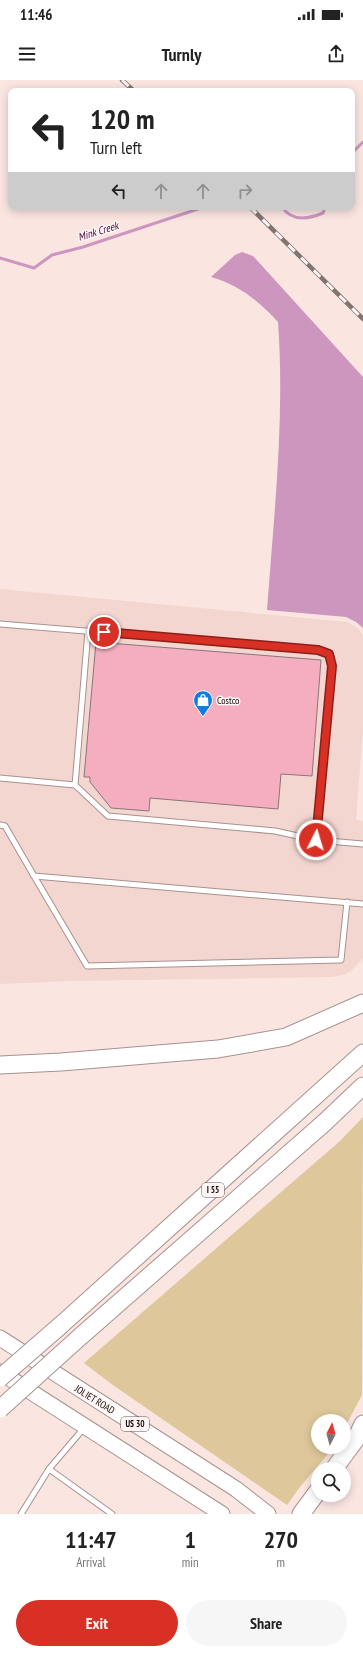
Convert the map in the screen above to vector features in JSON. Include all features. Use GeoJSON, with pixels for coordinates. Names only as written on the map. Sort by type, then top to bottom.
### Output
{"type":"FeatureCollection","features":[{"type":"Feature","properties":{"kind":"highway"},"geometry":{"type":"LineString","coordinates":[[0,1065],[61,1062],[218,1049],[286,1037],[363,1003]]}},
{"type":"Feature","properties":{"kind":"highway","name":"I 55"},"geometry":{"type":"LineString","coordinates":[[0,1378],[61,1325],[363,1053]]}},
{"type":"Feature","properties":{"kind":"highway","name":"I 55"},"geometry":{"type":"LineString","coordinates":[[0,1409],[81,1336],[324,1124],[363,1086]]}},
{"type":"Feature","properties":{"kind":"highway"},"geometry":{"type":"LineString","coordinates":[[339,1462],[356,1439],[363,1424]]}},
{"type":"Feature","properties":{"kind":"highway"},"geometry":{"type":"LineString","coordinates":[[301,1514],[311,1500]]}},
{"type":"Feature","properties":{"kind":"main road","name":"JOLIET ROAD"},"geometry":{"type":"LineString","coordinates":[[0,1338],[236,1489],[268,1514]]}},
{"type":"Feature","properties":{"kind":"main road"},"geometry":{"type":"LineString","coordinates":[[0,1372],[222,1514]]}},
{"type":"Feature","properties":{"kind":"lane"},"geometry":{"type":"LineString","coordinates":[[0,624],[318,650],[329,654],[332,666],[316,840]]}},
{"type":"Feature","properties":{"kind":"lane"},"geometry":{"type":"LineString","coordinates":[[75,785],[88,631]]}},
{"type":"Feature","properties":{"kind":"lane"},"geometry":{"type":"LineString","coordinates":[[0,778],[75,785],[108,816],[275,831],[316,840],[363,844]]}},
{"type":"Feature","properties":{"kind":"lane"},"geometry":{"type":"LineString","coordinates":[[0,825],[5,826],[86,966],[341,960],[347,902]]}},
{"type":"Feature","properties":{"kind":"lane"},"geometry":{"type":"LineString","coordinates":[[34,876],[363,904]]}},
{"type":"Feature","properties":{"kind":"lane"},"geometry":{"type":"LineString","coordinates":[[21,1514],[49,1469],[85,1426]]}},
{"type":"Feature","properties":{"kind":"lane"},"geometry":{"type":"LineString","coordinates":[[49,1469],[112,1514]]}},
{"type":"Feature","properties":{"kind":"shaded area"},"geometry":{"type":"Polygon","coordinates":[[[242,252],[253,256],[363,377],[363,628],[356,622],[346,617],[267,610],[278,466],[280,358],[278,322],[248,295],[231,284],[211,277],[235,255],[242,252]]]}},
{"type":"Feature","properties":{"kind":"shaded area"},"geometry":{"type":"Polygon","coordinates":[[[0,589],[347,622],[358,628],[363,636],[363,730],[356,820],[363,821],[363,959],[351,971],[343,975],[332,977],[71,981],[0,984],[0,589]]]}},
{"type":"Feature","properties":{"kind":"shaded area"},"geometry":{"type":"Polygon","coordinates":[[[363,1117],[362,1395],[351,1416],[351,1414],[311,1414],[311,1454],[328,1454],[321,1462],[311,1462],[311,1474],[287,1505],[110,1383],[84,1363],[340,1141],[363,1117]]]}},
{"type":"Feature","properties":{"kind":"building","name":"Costco"},"geometry":{"type":"Polygon","coordinates":[[[96,642],[321,660],[312,776],[281,774],[278,809],[150,798],[149,811],[111,808],[90,782],[90,777],[84,777],[96,642]]]}},
{"type":"Feature","properties":{"kind":"waterway","name":"Mink Creek"},"geometry":{"type":"LineString","coordinates":[[355,150],[363,142]]}},
{"type":"Feature","properties":{"kind":"waterway","name":"Mink Creek"},"geometry":{"type":"LineString","coordinates":[[0,258],[34,268],[52,255],[83,247],[195,210]]}},
{"type":"Feature","properties":{"kind":"waterway","name":"Mink Creek"},"geometry":{"type":"LineString","coordinates":[[284,210],[291,215],[301,218],[312,217],[323,213],[324,210]]}},
{"type":"Feature","properties":{"kind":"railway"},"geometry":{"type":"LineString","coordinates":[[122,80],[131,88]]}},
{"type":"Feature","properties":{"kind":"railway"},"geometry":{"type":"LineString","coordinates":[[253,210],[363,319]]}},
{"type":"Feature","properties":{"kind":"place","name":"Costco"},"geometry":{"type":"Point","coordinates":[203,717]}},
{"type":"Feature","properties":{"kind":"route"},"geometry":{"type":"LineString","coordinates":[[104,632],[318,650],[329,654],[332,666],[316,840]]}}]}
